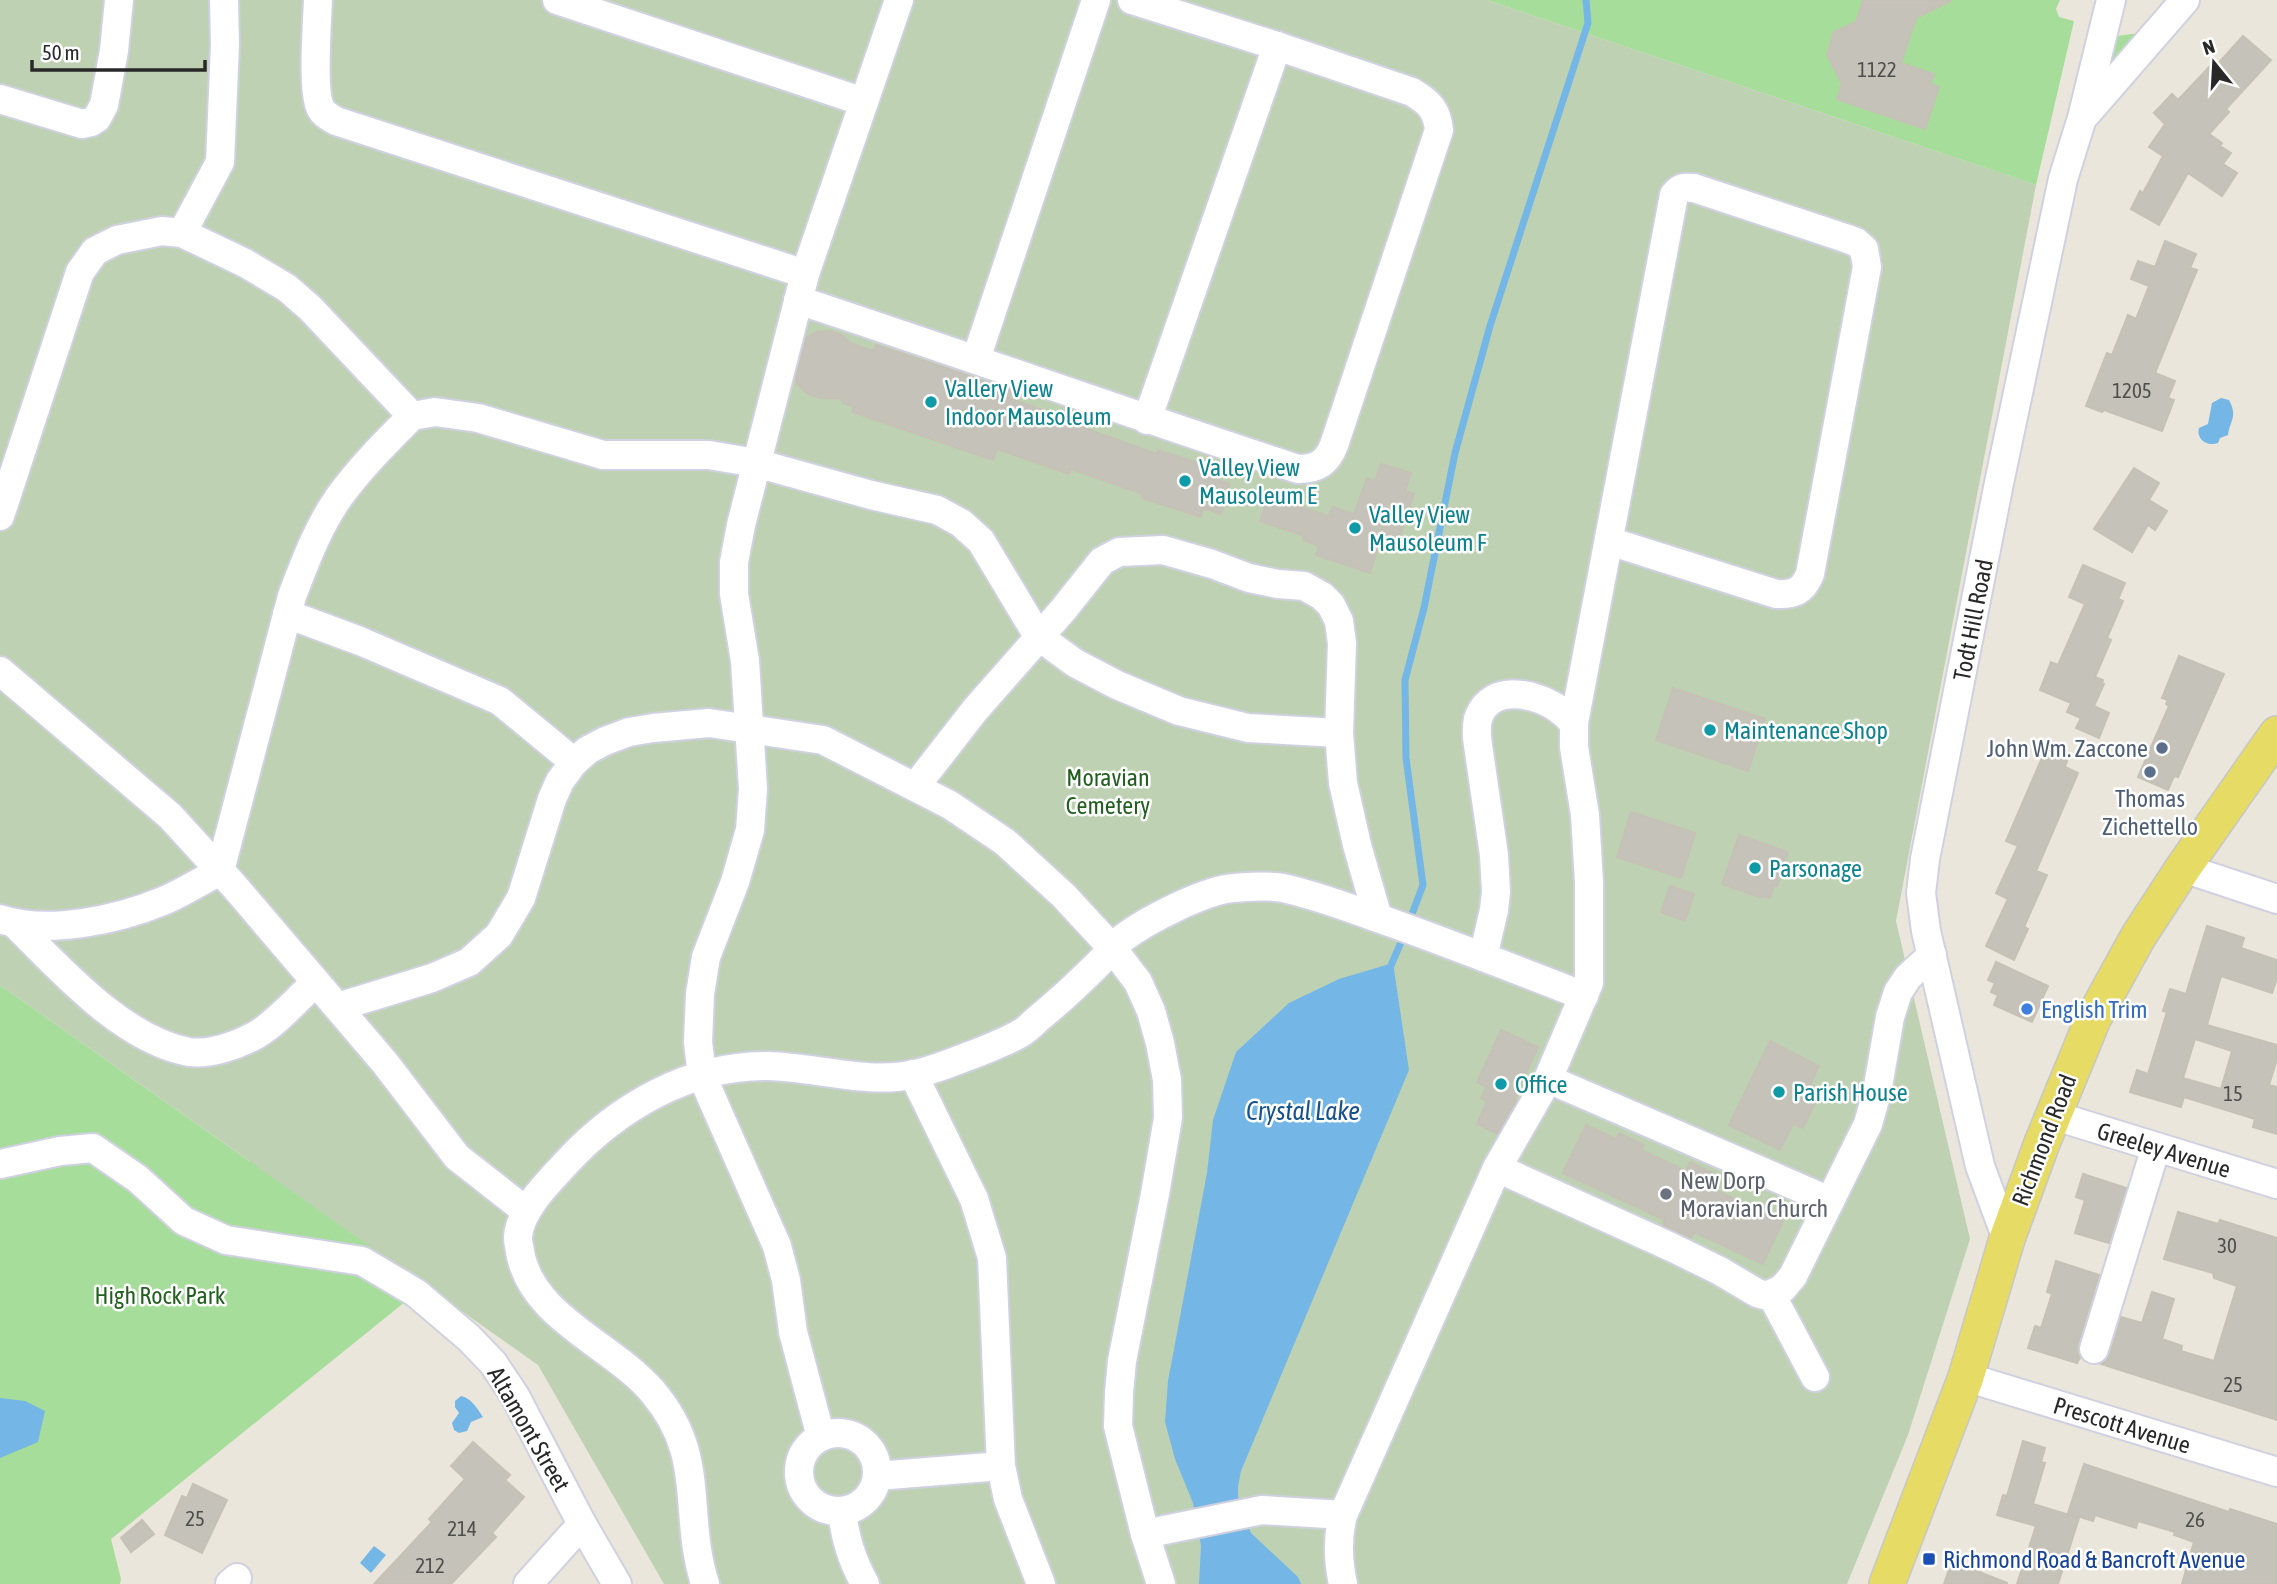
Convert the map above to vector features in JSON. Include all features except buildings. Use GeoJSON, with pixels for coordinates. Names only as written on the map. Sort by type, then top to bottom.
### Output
{"type":"FeatureCollection","features":[{"type":"Feature","properties":{"kind":"main road","name":"Richmond Road"},"geometry":{"type":"LineString","coordinates":[[1887,1584],[1966,1377],[2007,1240],[2052,1115],[2093,1019],[2138,937],[2277,734]]}},
{"type":"Feature","properties":{"kind":"street"},"geometry":{"type":"LineString","coordinates":[[0,99],[82,124],[97,118],[104,104],[114,51],[119,0]]}},
{"type":"Feature","properties":{"kind":"street"},"geometry":{"type":"LineString","coordinates":[[182,233],[220,162],[225,45],[224,0]]}},
{"type":"Feature","properties":{"kind":"street"},"geometry":{"type":"LineString","coordinates":[[318,0],[317,100],[321,109],[336,121],[801,287],[976,359],[1147,420],[1298,468],[1312,469],[1330,456],[1334,445],[1439,130],[1438,119],[1434,109],[1412,92],[1132,0]]}},
{"type":"Feature","properties":{"kind":"street"},"geometry":{"type":"LineString","coordinates":[[557,0],[864,102]]}},
{"type":"Feature","properties":{"kind":"street"},"geometry":{"type":"LineString","coordinates":[[821,1437],[793,1332],[786,1280],[777,1246],[702,1076],[698,1042],[700,994],[706,957],[735,882],[751,830],[753,789],[745,661],[734,594],[734,562],[755,463],[801,287],[899,0]]}},
{"type":"Feature","properties":{"kind":"street"},"geometry":{"type":"LineString","coordinates":[[976,359],[1096,0]]}},
{"type":"Feature","properties":{"kind":"street","name":"Todt Hill Road"},"geometry":{"type":"LineString","coordinates":[[2007,1240],[1980,1166],[1926,931],[1921,893],[1925,859],[1999,483],[2063,179],[2082,118],[2111,0]]}},
{"type":"Feature","properties":{"kind":"street"},"geometry":{"type":"LineString","coordinates":[[2082,118],[2185,0]]}},
{"type":"Feature","properties":{"kind":"street"},"geometry":{"type":"LineString","coordinates":[[1147,420],[1277,46]]}},
{"type":"Feature","properties":{"kind":"street"},"geometry":{"type":"LineString","coordinates":[[1343,1584],[1339,1567],[1339,1530],[1343,1515],[1497,1168],[1548,1079],[1589,983],[1589,882],[1585,815],[1574,747],[1574,723],[1672,202],[1678,189],[1694,188],[1856,242],[1864,249],[1867,267],[1806,584],[1799,591],[1776,594],[1609,541]]}},
{"type":"Feature","properties":{"kind":"street"},"geometry":{"type":"LineString","coordinates":[[0,516],[80,272],[95,251],[117,240],[141,234],[162,231],[182,233],[245,262],[287,288],[310,308],[412,416]]}},
{"type":"Feature","properties":{"kind":"street"},"geometry":{"type":"LineString","coordinates":[[8,921],[70,924],[119,916],[164,901],[220,871],[292,596],[309,552],[338,499],[368,459],[412,416],[435,412],[478,418],[603,455],[709,455],[755,463],[937,510],[961,523],[981,541],[1038,636],[1075,663],[1117,685],[1179,711],[1248,728],[1339,733]]}},
{"type":"Feature","properties":{"kind":"street"},"geometry":{"type":"LineString","coordinates":[[915,787],[975,710],[1063,610],[1101,561],[1119,552],[1163,550],[1249,578],[1304,586],[1322,596],[1331,605],[1339,621],[1342,643],[1339,733],[1343,783],[1357,845],[1385,921]]}},
{"type":"Feature","properties":{"kind":"street"},"geometry":{"type":"LineString","coordinates":[[287,614],[360,641],[500,701],[574,762]]}},
{"type":"Feature","properties":{"kind":"street"},"geometry":{"type":"LineString","coordinates":[[0,671],[170,817],[220,871],[385,1063],[457,1157],[526,1211]]}},
{"type":"Feature","properties":{"kind":"street"},"geometry":{"type":"LineString","coordinates":[[1483,957],[1496,892],[1477,719],[1484,707],[1497,697],[1515,694],[1535,698],[1558,709],[1574,723]]}},
{"type":"Feature","properties":{"kind":"street"},"geometry":{"type":"LineString","coordinates":[[336,1005],[341,1006],[432,978],[469,962],[499,935],[521,898],[560,781],[574,762],[588,750],[605,741],[641,730],[709,723],[823,740],[950,805],[1005,842],[1064,896],[1113,949],[1138,982],[1151,1011],[1167,1080],[1164,1143],[1122,1361],[1118,1426],[1145,1535],[1161,1584]]}},
{"type":"Feature","properties":{"kind":"street"},"geometry":{"type":"LineString","coordinates":[[2183,869],[2277,899]]}},
{"type":"Feature","properties":{"kind":"street"},"geometry":{"type":"LineString","coordinates":[[705,1584],[696,1542],[694,1495],[688,1458],[672,1418],[653,1392],[630,1368],[557,1315],[536,1292],[523,1268],[517,1237],[526,1211],[588,1139],[641,1101],[671,1086],[730,1070],[766,1066],[874,1077],[914,1074],[978,1052],[1022,1033],[1062,999],[1123,939],[1180,905],[1229,888],[1280,887],[1427,935],[1584,996]]}},
{"type":"Feature","properties":{"kind":"street"},"geometry":{"type":"LineString","coordinates":[[8,921],[78,988],[129,1026],[164,1045],[192,1052],[221,1049],[256,1034],[316,982]]}},
{"type":"Feature","properties":{"kind":"street"},"geometry":{"type":"LineString","coordinates":[[1497,1168],[1671,1247],[1757,1293],[1771,1294],[1783,1288],[1793,1276],[1867,1124],[1877,1092],[1890,1017],[1898,992],[1908,977],[1932,955]]}},
{"type":"Feature","properties":{"kind":"street"},"geometry":{"type":"LineString","coordinates":[[914,1074],[974,1199],[992,1258],[1001,1466],[1008,1499],[1041,1584]]}},
{"type":"Feature","properties":{"kind":"street"},"geometry":{"type":"LineString","coordinates":[[1548,1079],[1829,1201]]}},
{"type":"Feature","properties":{"kind":"street","name":"Greeley Avenue"},"geometry":{"type":"LineString","coordinates":[[2052,1115],[2277,1184]]}},
{"type":"Feature","properties":{"kind":"street"},"geometry":{"type":"LineString","coordinates":[[2094,1349],[2156,1147]]}},
{"type":"Feature","properties":{"kind":"street","name":"Altamont Street"},"geometry":{"type":"LineString","coordinates":[[0,1164],[93,1148],[138,1179],[184,1221],[226,1240],[362,1261],[416,1293],[469,1338],[493,1363],[515,1396],[582,1524],[617,1584]]}},
{"type":"Feature","properties":{"kind":"street"},"geometry":{"type":"LineString","coordinates":[[1771,1294],[1815,1377]]}},
{"type":"Feature","properties":{"kind":"street","name":"Prescott Avenue"},"geometry":{"type":"LineString","coordinates":[[1966,1377],[2277,1472]]}},
{"type":"Feature","properties":{"kind":"street"},"geometry":{"type":"LineString","coordinates":[[844,1434],[855,1437],[873,1453],[877,1476],[870,1496],[852,1509],[828,1510],[806,1495],[800,1483],[799,1469],[802,1456],[821,1437],[844,1434]]}},
{"type":"Feature","properties":{"kind":"street"},"geometry":{"type":"LineString","coordinates":[[877,1476],[1001,1466]]}},
{"type":"Feature","properties":{"kind":"street"},"geometry":{"type":"LineString","coordinates":[[1145,1535],[1186,1524],[1262,1510],[1343,1515]]}},
{"type":"Feature","properties":{"kind":"street"},"geometry":{"type":"LineString","coordinates":[[842,1511],[844,1535],[851,1557],[865,1584]]}},
{"type":"Feature","properties":{"kind":"street"},"geometry":{"type":"LineString","coordinates":[[528,1584],[582,1524]]}},
{"type":"Feature","properties":{"kind":"green space","name":"Moravian Cemetery"},"geometry":{"type":"Polygon","coordinates":[[[0,0],[1487,0],[2036,185],[1896,921],[1970,1239],[1908,1435],[1847,1584],[664,1584],[538,1365],[0,985],[0,0]]]}},
{"type":"Feature","properties":{"kind":"green space"},"geometry":{"type":"Polygon","coordinates":[[[1487,0],[2060,0],[2056,9],[2059,17],[2074,21],[2036,185],[1487,0]]]}},
{"type":"Feature","properties":{"kind":"green space"},"geometry":{"type":"Polygon","coordinates":[[[2139,33],[2110,67],[2117,36],[2139,33]]]}},
{"type":"Feature","properties":{"kind":"green space","name":"High Rock Park"},"geometry":{"type":"Polygon","coordinates":[[[0,985],[249,1161],[318,1166],[421,1289],[111,1539],[120,1584],[0,1584],[0,985]]]}},
{"type":"Feature","properties":{"kind":"water"},"geometry":{"type":"Polygon","coordinates":[[[2221,398],[2229,400],[2233,411],[2228,435],[2220,438],[2218,443],[2206,443],[2199,436],[2199,428],[2208,424],[2212,403],[2221,398]]]}},
{"type":"Feature","properties":{"kind":"water","name":"Crystal Lake"},"geometry":{"type":"Polygon","coordinates":[[[1393,963],[1409,1070],[1241,1471],[1238,1486],[1238,1496],[1251,1533],[1298,1577],[1301,1584],[1199,1584],[1201,1546],[1193,1503],[1175,1459],[1165,1422],[1168,1381],[1207,1173],[1213,1120],[1236,1052],[1289,1003],[1339,979],[1393,963]]]}},
{"type":"Feature","properties":{"kind":"water"},"geometry":{"type":"Polygon","coordinates":[[[461,1396],[471,1402],[483,1417],[471,1422],[467,1431],[459,1433],[454,1430],[452,1423],[459,1413],[455,1401],[461,1396]]]}},
{"type":"Feature","properties":{"kind":"water"},"geometry":{"type":"Polygon","coordinates":[[[0,1398],[25,1401],[45,1411],[38,1442],[0,1458],[0,1398]]]}},
{"type":"Feature","properties":{"kind":"water"},"geometry":{"type":"Polygon","coordinates":[[[374,1546],[386,1555],[371,1573],[360,1563],[374,1546]]]}},
{"type":"Feature","properties":{"kind":"waterway"},"geometry":{"type":"LineString","coordinates":[[1409,922],[1423,885],[1406,758],[1405,680],[1424,608],[1455,453],[1490,326],[1588,23],[1586,0]]}},
{"type":"Feature","properties":{"kind":"waterway"},"geometry":{"type":"LineString","coordinates":[[1389,970],[1405,933]]}},
{"type":"Feature","properties":{"kind":"place","name":"Vallery View Indoor Mausoleum"},"geometry":{"type":"Point","coordinates":[931,402]}},
{"type":"Feature","properties":{"kind":"place","name":"Valley View Mausoleum E"},"geometry":{"type":"Point","coordinates":[1185,481]}},
{"type":"Feature","properties":{"kind":"place","name":"Valley View Mausoleum F"},"geometry":{"type":"Point","coordinates":[1355,528]}},
{"type":"Feature","properties":{"kind":"place","name":"Maintenance Shop"},"geometry":{"type":"Point","coordinates":[1710,730]}},
{"type":"Feature","properties":{"kind":"place","name":"John Wm. Zaccone"},"geometry":{"type":"Point","coordinates":[2162,748]}},
{"type":"Feature","properties":{"kind":"place","name":"Thomas Zichettello"},"geometry":{"type":"Point","coordinates":[2150,772]}},
{"type":"Feature","properties":{"kind":"place","name":"Parsonage"},"geometry":{"type":"Point","coordinates":[1755,868]}},
{"type":"Feature","properties":{"kind":"place","name":"English Trim"},"geometry":{"type":"Point","coordinates":[2027,1009]}},
{"type":"Feature","properties":{"kind":"place","name":"Office"},"geometry":{"type":"Point","coordinates":[1501,1084]}},
{"type":"Feature","properties":{"kind":"place","name":"Parish House"},"geometry":{"type":"Point","coordinates":[1779,1092]}},
{"type":"Feature","properties":{"kind":"place","name":"New Dorp Moravian Church"},"geometry":{"type":"Point","coordinates":[1666,1194]}},
{"type":"Feature","properties":{"kind":"place","name":"Richmond Road & Bancroft Avenue"},"geometry":{"type":"Point","coordinates":[1929,1559]}}]}
